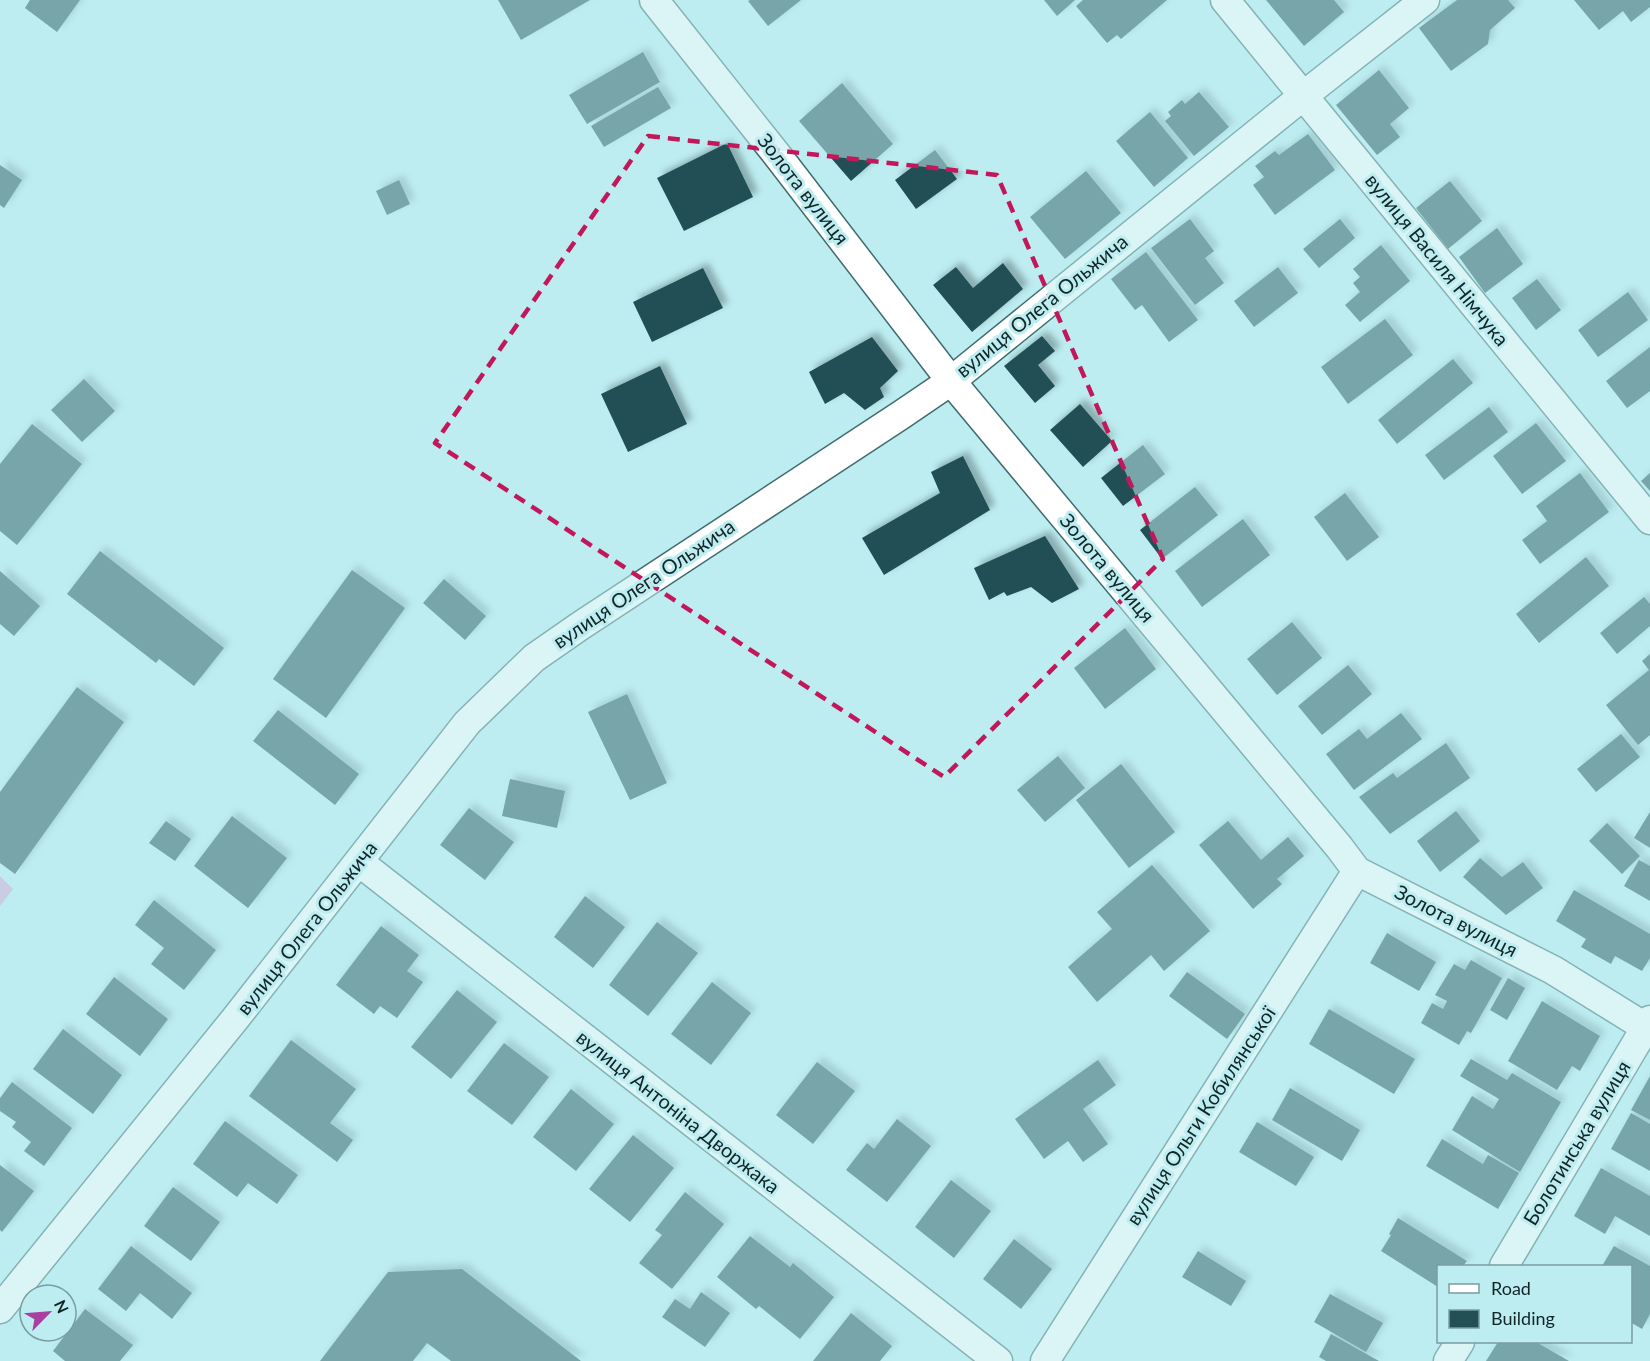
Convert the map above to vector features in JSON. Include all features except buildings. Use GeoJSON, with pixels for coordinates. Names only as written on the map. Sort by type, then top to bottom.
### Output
{"type":"FeatureCollection","features":[{"type":"Feature","properties":{"kind":"street","name":"Золота вулиця"},"geometry":{"type":"LineString","coordinates":[[654,0],[951,381],[1357,871],[1553,970],[1649,1026]]}},
{"type":"Feature","properties":{"kind":"street","name":"вулиця Василя Німчука"},"geometry":{"type":"LineString","coordinates":[[1225,0],[1650,520]]}},
{"type":"Feature","properties":{"kind":"street","name":"вулиця Олега Ольжича"},"geometry":{"type":"LineString","coordinates":[[0,1310],[243,1010],[467,723],[534,658],[951,381],[1425,0]]}},
{"type":"Feature","properties":{"kind":"street","name":"вулиця Антоніна Дворжака"},"geometry":{"type":"LineString","coordinates":[[359,862],[998,1361]]}},
{"type":"Feature","properties":{"kind":"street","name":"вулиця Ольги Кобилянської"},"geometry":{"type":"LineString","coordinates":[[1045,1361],[1357,871]]}},
{"type":"Feature","properties":{"kind":"street","name":"Болотинська вулиця"},"geometry":{"type":"LineString","coordinates":[[1505,1265],[1649,1026]]}},
{"type":"Feature","properties":{"kind":"street"},"geometry":{"type":"LineString","coordinates":[[1448,1361],[1459,1343]]}},
{"type":"Feature","properties":{"kind":"highlighted area"},"geometry":{"type":"Polygon","coordinates":[[[648,136],[997,175],[1163,559],[944,777],[435,443],[648,136]]]}},
{"type":"Feature","properties":{"kind":"shaded area"},"geometry":{"type":"Polygon","coordinates":[[[0,876],[13,889],[0,906],[0,876]]]}}]}
